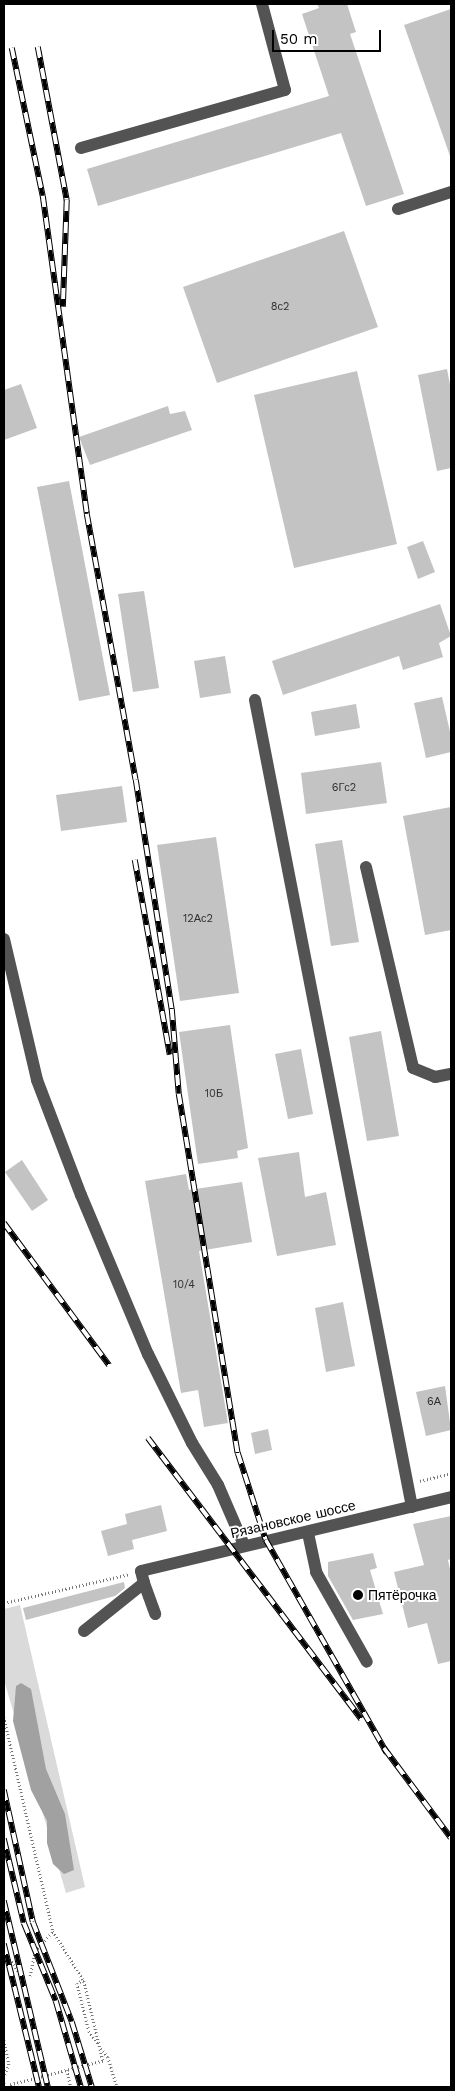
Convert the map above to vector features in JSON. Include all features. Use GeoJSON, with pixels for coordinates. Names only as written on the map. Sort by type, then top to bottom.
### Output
{"type":"FeatureCollection","features":[{"type":"Feature","properties":{"kind":"street"},"geometry":{"type":"LineString","coordinates":[[82,148],[285,90],[262,4]]}},
{"type":"Feature","properties":{"kind":"street"},"geometry":{"type":"LineString","coordinates":[[398,209],[451,192]]}},
{"type":"Feature","properties":{"kind":"street"},"geometry":{"type":"LineString","coordinates":[[255,700],[411,1504]]}},
{"type":"Feature","properties":{"kind":"street"},"geometry":{"type":"LineString","coordinates":[[366,867],[413,1068],[435,1077],[451,1074]]}},
{"type":"Feature","properties":{"kind":"street"},"geometry":{"type":"LineString","coordinates":[[4,940],[37,1080],[81,1195],[148,1354],[192,1443],[218,1485],[244,1544]]}},
{"type":"Feature","properties":{"kind":"street","name":"Рязановское шоссе"},"geometry":{"type":"LineString","coordinates":[[142,1577],[244,1544],[308,1533],[411,1504],[451,1497]]}},
{"type":"Feature","properties":{"kind":"street"},"geometry":{"type":"LineString","coordinates":[[308,1533],[316,1572],[368,1662]]}},
{"type":"Feature","properties":{"kind":"street"},"geometry":{"type":"LineString","coordinates":[[84,1631],[142,1577],[155,1614]]}},
{"type":"Feature","properties":{"kind":"path"},"geometry":{"type":"LineString","coordinates":[[411,1504],[422,1480],[451,1473]]}},
{"type":"Feature","properties":{"kind":"path"},"geometry":{"type":"LineString","coordinates":[[4,1603],[142,1577]]}},
{"type":"Feature","properties":{"kind":"path"},"geometry":{"type":"LineString","coordinates":[[4,1717],[53,1930],[84,1981],[103,2061],[11,2086]]}},
{"type":"Feature","properties":{"kind":"path"},"geometry":{"type":"LineString","coordinates":[[30,1976],[35,1951],[53,1930]]}},
{"type":"Feature","properties":{"kind":"path"},"geometry":{"type":"LineString","coordinates":[[4,1950],[20,1975],[26,1977]]}},
{"type":"Feature","properties":{"kind":"path"},"geometry":{"type":"LineString","coordinates":[[84,1981],[78,1984],[89,2031],[108,2057],[116,2087]]}},
{"type":"Feature","properties":{"kind":"path"},"geometry":{"type":"LineString","coordinates":[[4,2040],[9,2064],[4,2078]]}},
{"type":"Feature","properties":{"kind":"path"},"geometry":{"type":"LineString","coordinates":[[67,2070],[71,2087]]}},
{"type":"Feature","properties":{"kind":"path"},"geometry":{"type":"LineString","coordinates":[[4,2083],[5,2087]]}},
{"type":"Feature","properties":{"kind":"shaded area"},"geometry":{"type":"Polygon","coordinates":[[[20,1605],[85,1887],[66,1893],[4,1680],[4,1609],[20,1605]]]}},
{"type":"Feature","properties":{"kind":"shaded area"},"geometry":{"type":"Polygon","coordinates":[[[21,1683],[31,1689],[46,1769],[65,1814],[74,1870],[64,1874],[53,1864],[47,1843],[47,1821],[31,1790],[13,1721],[16,1686],[21,1683]]]}},
{"type":"Feature","properties":{"kind":"building"},"geometry":{"type":"Polygon","coordinates":[[[317,4],[347,4],[356,32],[350,34],[404,194],[366,206],[341,133],[98,206],[87,169],[329,96],[302,14],[319,8],[317,4]]]}},
{"type":"Feature","properties":{"kind":"building"},"geometry":{"type":"Polygon","coordinates":[[[451,9],[451,155],[450,156],[404,25],[451,9]]]}},
{"type":"Feature","properties":{"kind":"building"},"geometry":{"type":"Polygon","coordinates":[[[344,231],[378,327],[217,383],[183,287],[344,231]]]}},
{"type":"Feature","properties":{"kind":"building"},"geometry":{"type":"Polygon","coordinates":[[[447,369],[451,390],[451,468],[437,471],[418,375],[447,369]]]}},
{"type":"Feature","properties":{"kind":"building"},"geometry":{"type":"Polygon","coordinates":[[[357,371],[397,544],[294,568],[254,395],[357,371]]]}},
{"type":"Feature","properties":{"kind":"building"},"geometry":{"type":"Polygon","coordinates":[[[21,384],[37,428],[4,440],[4,390],[21,384]]]}},
{"type":"Feature","properties":{"kind":"building"},"geometry":{"type":"Polygon","coordinates":[[[168,406],[170,414],[185,411],[192,430],[90,465],[79,437],[168,406]]]}},
{"type":"Feature","properties":{"kind":"building"},"geometry":{"type":"Polygon","coordinates":[[[69,481],[110,695],[79,701],[37,487],[69,481]]]}},
{"type":"Feature","properties":{"kind":"building"},"geometry":{"type":"Polygon","coordinates":[[[423,541],[435,572],[418,579],[407,547],[423,541]]]}},
{"type":"Feature","properties":{"kind":"building"},"geometry":{"type":"Polygon","coordinates":[[[144,591],[159,688],[133,692],[118,594],[144,591]]]}},
{"type":"Feature","properties":{"kind":"building"},"geometry":{"type":"Polygon","coordinates":[[[440,604],[451,636],[439,643],[443,657],[403,670],[399,656],[283,695],[272,661],[440,604]]]}},
{"type":"Feature","properties":{"kind":"building"},"geometry":{"type":"Polygon","coordinates":[[[225,656],[231,693],[200,698],[194,661],[225,656]]]}},
{"type":"Feature","properties":{"kind":"building"},"geometry":{"type":"Polygon","coordinates":[[[442,697],[451,736],[451,752],[426,758],[414,703],[442,697]]]}},
{"type":"Feature","properties":{"kind":"building"},"geometry":{"type":"Polygon","coordinates":[[[356,704],[360,728],[315,736],[311,712],[356,704]]]}},
{"type":"Feature","properties":{"kind":"building"},"geometry":{"type":"Polygon","coordinates":[[[381,762],[387,803],[306,814],[301,773],[381,762]]]}},
{"type":"Feature","properties":{"kind":"building"},"geometry":{"type":"Polygon","coordinates":[[[122,786],[127,822],[61,831],[56,795],[122,786]]]}},
{"type":"Feature","properties":{"kind":"building"},"geometry":{"type":"Polygon","coordinates":[[[451,807],[451,930],[425,935],[403,816],[451,807]]]}},
{"type":"Feature","properties":{"kind":"building"},"geometry":{"type":"Polygon","coordinates":[[[216,837],[239,993],[180,1001],[157,845],[216,837]]]}},
{"type":"Feature","properties":{"kind":"building"},"geometry":{"type":"Polygon","coordinates":[[[342,840],[359,942],[331,946],[315,844],[342,840]]]}},
{"type":"Feature","properties":{"kind":"building"},"geometry":{"type":"Polygon","coordinates":[[[230,1025],[248,1148],[237,1151],[238,1158],[198,1164],[179,1032],[230,1025]]]}},
{"type":"Feature","properties":{"kind":"building"},"geometry":{"type":"Polygon","coordinates":[[[381,1031],[399,1136],[367,1141],[349,1037],[381,1031]]]}},
{"type":"Feature","properties":{"kind":"building"},"geometry":{"type":"Polygon","coordinates":[[[301,1049],[313,1114],[288,1119],[275,1054],[301,1049]]]}},
{"type":"Feature","properties":{"kind":"building"},"geometry":{"type":"Polygon","coordinates":[[[299,1152],[305,1197],[326,1192],[336,1245],[277,1256],[258,1158],[299,1152]]]}},
{"type":"Feature","properties":{"kind":"building"},"geometry":{"type":"Polygon","coordinates":[[[22,1160],[48,1200],[32,1211],[5,1172],[22,1160]]]}},
{"type":"Feature","properties":{"kind":"building"},"geometry":{"type":"Polygon","coordinates":[[[186,1174],[189,1190],[242,1182],[252,1242],[199,1251],[228,1423],[204,1427],[198,1390],[181,1393],[145,1181],[186,1174]]]}},
{"type":"Feature","properties":{"kind":"building"},"geometry":{"type":"Polygon","coordinates":[[[343,1302],[355,1366],[326,1372],[315,1308],[343,1302]]]}},
{"type":"Feature","properties":{"kind":"building"},"geometry":{"type":"Polygon","coordinates":[[[445,1386],[451,1430],[426,1436],[416,1392],[445,1386]]]}},
{"type":"Feature","properties":{"kind":"building"},"geometry":{"type":"Polygon","coordinates":[[[268,1429],[272,1450],[255,1454],[251,1433],[268,1429]]]}},
{"type":"Feature","properties":{"kind":"building"},"geometry":{"type":"Polygon","coordinates":[[[161,1505],[167,1531],[132,1540],[134,1549],[108,1556],[101,1531],[127,1524],[125,1514],[161,1505]]]}},
{"type":"Feature","properties":{"kind":"building"},"geometry":{"type":"Polygon","coordinates":[[[451,1516],[451,1559],[448,1560],[451,1574],[451,1661],[438,1664],[427,1623],[408,1628],[394,1572],[424,1565],[413,1524],[451,1516]]]}},
{"type":"Feature","properties":{"kind":"building","name":"Пятёрочка"},"geometry":{"type":"Polygon","coordinates":[[[373,1553],[377,1568],[370,1570],[383,1614],[353,1620],[328,1576],[328,1562],[373,1553]]]}},
{"type":"Feature","properties":{"kind":"building"},"geometry":{"type":"Polygon","coordinates":[[[124,1582],[125,1588],[115,1596],[26,1620],[23,1608],[124,1582]]]}},
{"type":"Feature","properties":{"kind":"railway"},"geometry":{"type":"LineString","coordinates":[[38,47],[67,200],[63,307]]}},
{"type":"Feature","properties":{"kind":"railway"},"geometry":{"type":"LineString","coordinates":[[12,48],[43,196],[87,514],[136,780],[172,1009],[179,1094],[238,1453],[266,1540],[387,1753]]}},
{"type":"Feature","properties":{"kind":"railway"},"geometry":{"type":"LineString","coordinates":[[135,860],[170,1055]]}},
{"type":"Feature","properties":{"kind":"railway"},"geometry":{"type":"LineString","coordinates":[[4,1223],[109,1365]]}},
{"type":"Feature","properties":{"kind":"railway"},"geometry":{"type":"LineString","coordinates":[[148,1438],[361,1719]]}},
{"type":"Feature","properties":{"kind":"railway"},"geometry":{"type":"LineString","coordinates":[[384,1748],[451,1838]]}},
{"type":"Feature","properties":{"kind":"railway"},"geometry":{"type":"LineString","coordinates":[[4,1790],[33,1922],[72,2022],[92,2087]]}},
{"type":"Feature","properties":{"kind":"railway"},"geometry":{"type":"LineString","coordinates":[[4,1839],[24,1923],[56,2001],[81,2087]]}},
{"type":"Feature","properties":{"kind":"railway"},"geometry":{"type":"LineString","coordinates":[[4,1901],[48,2087]]}},
{"type":"Feature","properties":{"kind":"railway"},"geometry":{"type":"LineString","coordinates":[[4,1944],[39,2087]]}},
{"type":"Feature","properties":{"kind":"place","name":"Пятёрочка"},"geometry":{"type":"Point","coordinates":[358,1595]}}]}
